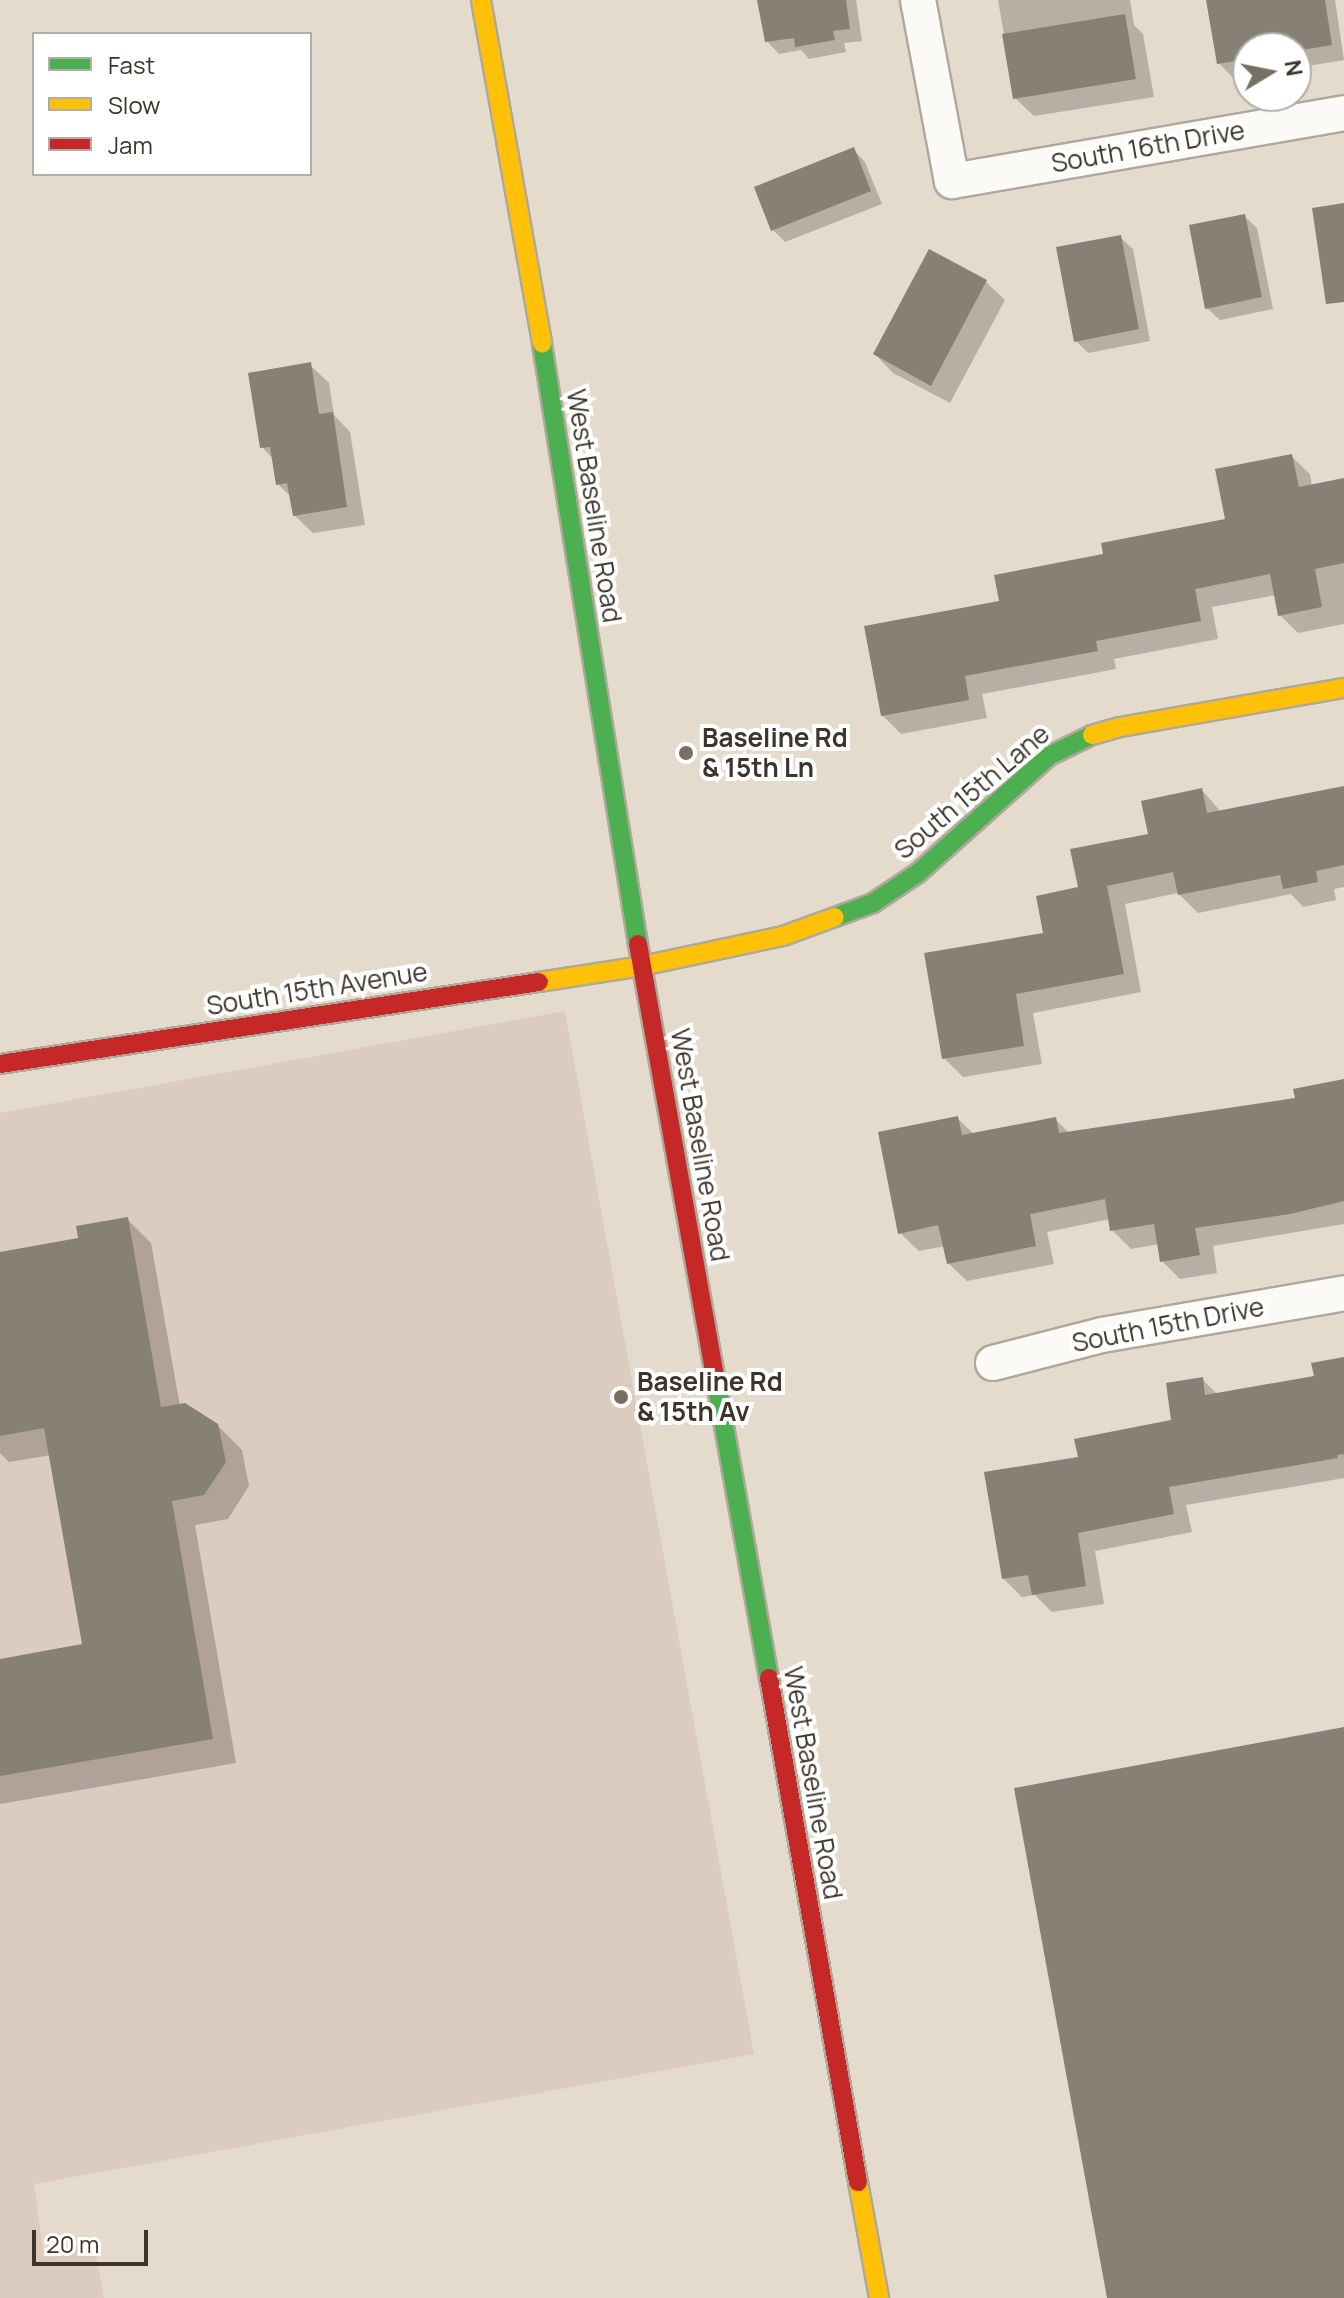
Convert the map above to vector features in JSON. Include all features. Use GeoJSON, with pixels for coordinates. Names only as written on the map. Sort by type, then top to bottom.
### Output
{"type":"FeatureCollection","features":[{"type":"Feature","properties":{"kind":"main road","name":"West Baseline Road"},"geometry":{"type":"LineString","coordinates":[[481,0],[541,340],[642,966],[879,2298]]}},
{"type":"Feature","properties":{"kind":"main road","name":"South 15th Lane"},"geometry":{"type":"LineString","coordinates":[[642,966],[783,936],[873,903],[918,873],[1049,756],[1079,739],[1120,727],[1344,688]]}},
{"type":"Feature","properties":{"kind":"main road","name":"South 15th Avenue"},"geometry":{"type":"LineString","coordinates":[[0,1064],[642,966]]}},
{"type":"Feature","properties":{"kind":"street","name":"South 16th Drive"},"geometry":{"type":"LineString","coordinates":[[918,0],[952,181],[1344,113]]}},
{"type":"Feature","properties":{"kind":"street","name":"South 15th Drive"},"geometry":{"type":"LineString","coordinates":[[993,1363],[1102,1335],[1344,1293]]}},
{"type":"Feature","properties":{"kind":"shaded area"},"geometry":{"type":"Polygon","coordinates":[[[565,1011],[754,2054],[34,2184],[43,2250],[94,2245],[104,2298],[0,2298],[0,1113],[565,1011]]]}},
{"type":"Feature","properties":{"kind":"building"},"geometry":{"type":"Polygon","coordinates":[[[757,0],[846,0],[850,29],[833,31],[835,40],[795,47],[794,38],[765,42],[757,0]]]}},
{"type":"Feature","properties":{"kind":"building"},"geometry":{"type":"Polygon","coordinates":[[[1206,0],[1325,0],[1332,45],[1312,48],[1312,32],[1232,32],[1232,62],[1217,64],[1206,0]]]}},
{"type":"Feature","properties":{"kind":"building"},"geometry":{"type":"Polygon","coordinates":[[[1125,14],[1136,79],[1013,99],[1002,34],[1125,14]]]}},
{"type":"Feature","properties":{"kind":"building"},"geometry":{"type":"Polygon","coordinates":[[[854,147],[871,191],[771,231],[754,187],[854,147]]]}},
{"type":"Feature","properties":{"kind":"building"},"geometry":{"type":"Polygon","coordinates":[[[1344,203],[1344,302],[1326,304],[1312,208],[1344,203]]]}},
{"type":"Feature","properties":{"kind":"building"},"geometry":{"type":"Polygon","coordinates":[[[1245,214],[1262,297],[1205,309],[1189,225],[1245,214]]]}},
{"type":"Feature","properties":{"kind":"building"},"geometry":{"type":"Polygon","coordinates":[[[1121,235],[1139,329],[1074,342],[1056,247],[1121,235]]]}},
{"type":"Feature","properties":{"kind":"building"},"geometry":{"type":"Polygon","coordinates":[[[929,249],[987,280],[931,386],[873,354],[929,249]]]}},
{"type":"Feature","properties":{"kind":"building"},"geometry":{"type":"Polygon","coordinates":[[[311,362],[319,414],[333,412],[347,507],[293,516],[287,483],[276,485],[270,447],[260,448],[248,373],[311,362]]]}},
{"type":"Feature","properties":{"kind":"building"},"geometry":{"type":"Polygon","coordinates":[[[1292,454],[1299,487],[1344,478],[1344,563],[1315,569],[1322,607],[1278,616],[1270,574],[1195,589],[1201,621],[1096,641],[1098,651],[965,676],[969,700],[881,716],[864,626],[999,601],[994,575],[1103,554],[1101,543],[1225,519],[1215,469],[1292,454]]]}},
{"type":"Feature","properties":{"kind":"building"},"geometry":{"type":"Polygon","coordinates":[[[1344,786],[1344,865],[1316,871],[1318,882],[1283,889],[1280,875],[1178,895],[1173,872],[1107,886],[1124,974],[1016,994],[1024,1046],[942,1059],[924,953],[1043,933],[1036,896],[1078,887],[1070,849],[1148,834],[1141,801],[1202,788],[1207,813],[1344,786]]]}},
{"type":"Feature","properties":{"kind":"building"},"geometry":{"type":"Polygon","coordinates":[[[1344,1079],[1344,1201],[1290,1214],[1195,1228],[1200,1255],[1160,1262],[1154,1224],[1110,1231],[1105,1199],[1030,1214],[1036,1246],[947,1264],[938,1225],[898,1234],[878,1132],[958,1116],[962,1135],[1056,1117],[1059,1133],[1295,1098],[1293,1089],[1344,1079]]]}},
{"type":"Feature","properties":{"kind":"building"},"geometry":{"type":"Polygon","coordinates":[[[128,1217],[161,1407],[185,1403],[218,1424],[226,1462],[204,1495],[172,1501],[213,1739],[0,1776],[0,1659],[82,1644],[44,1428],[0,1436],[0,1252],[78,1238],[76,1226],[128,1217]]]}},
{"type":"Feature","properties":{"kind":"building"},"geometry":{"type":"Polygon","coordinates":[[[1344,1357],[1344,1454],[1337,1455],[1338,1458],[1169,1487],[1174,1514],[1078,1533],[1086,1586],[1032,1595],[1028,1575],[1002,1579],[984,1472],[1078,1457],[1074,1439],[1171,1420],[1166,1383],[1203,1377],[1205,1395],[1314,1376],[1311,1363],[1344,1357]]]}},
{"type":"Feature","properties":{"kind":"building"},"geometry":{"type":"Polygon","coordinates":[[[1344,1727],[1344,2298],[1107,2298],[1014,1788],[1344,1727]]]}},
{"type":"Feature","properties":{"kind":"traffic: fast"},"geometry":{"type":"LineString","coordinates":[[542,344],[638,944]]}},
{"type":"Feature","properties":{"kind":"traffic: fast"},"geometry":{"type":"LineString","coordinates":[[835,917],[873,903],[918,873],[1049,756],[1092,735]]}},
{"type":"Feature","properties":{"kind":"traffic: fast"},"geometry":{"type":"LineString","coordinates":[[716,1381],[769,1678]]}},
{"type":"Feature","properties":{"kind":"traffic: slow"},"geometry":{"type":"LineString","coordinates":[[481,0],[542,344]]}},
{"type":"Feature","properties":{"kind":"traffic: slow"},"geometry":{"type":"LineString","coordinates":[[1092,735],[1120,727],[1344,688]]}},
{"type":"Feature","properties":{"kind":"traffic: slow"},"geometry":{"type":"LineString","coordinates":[[539,982],[642,966],[783,936],[835,917]]}},
{"type":"Feature","properties":{"kind":"traffic: slow"},"geometry":{"type":"LineString","coordinates":[[858,2182],[879,2298]]}},
{"type":"Feature","properties":{"kind":"traffic: jam"},"geometry":{"type":"LineString","coordinates":[[638,944],[716,1381]]}},
{"type":"Feature","properties":{"kind":"traffic: jam"},"geometry":{"type":"LineString","coordinates":[[0,1064],[539,982]]}},
{"type":"Feature","properties":{"kind":"traffic: jam"},"geometry":{"type":"LineString","coordinates":[[769,1678],[858,2182]]}},
{"type":"Feature","properties":{"kind":"place","name":"Baseline Rd & 15th Ln"},"geometry":{"type":"Point","coordinates":[686,753]}},
{"type":"Feature","properties":{"kind":"place","name":"Baseline Rd & 15th Av"},"geometry":{"type":"Point","coordinates":[621,1397]}}]}
